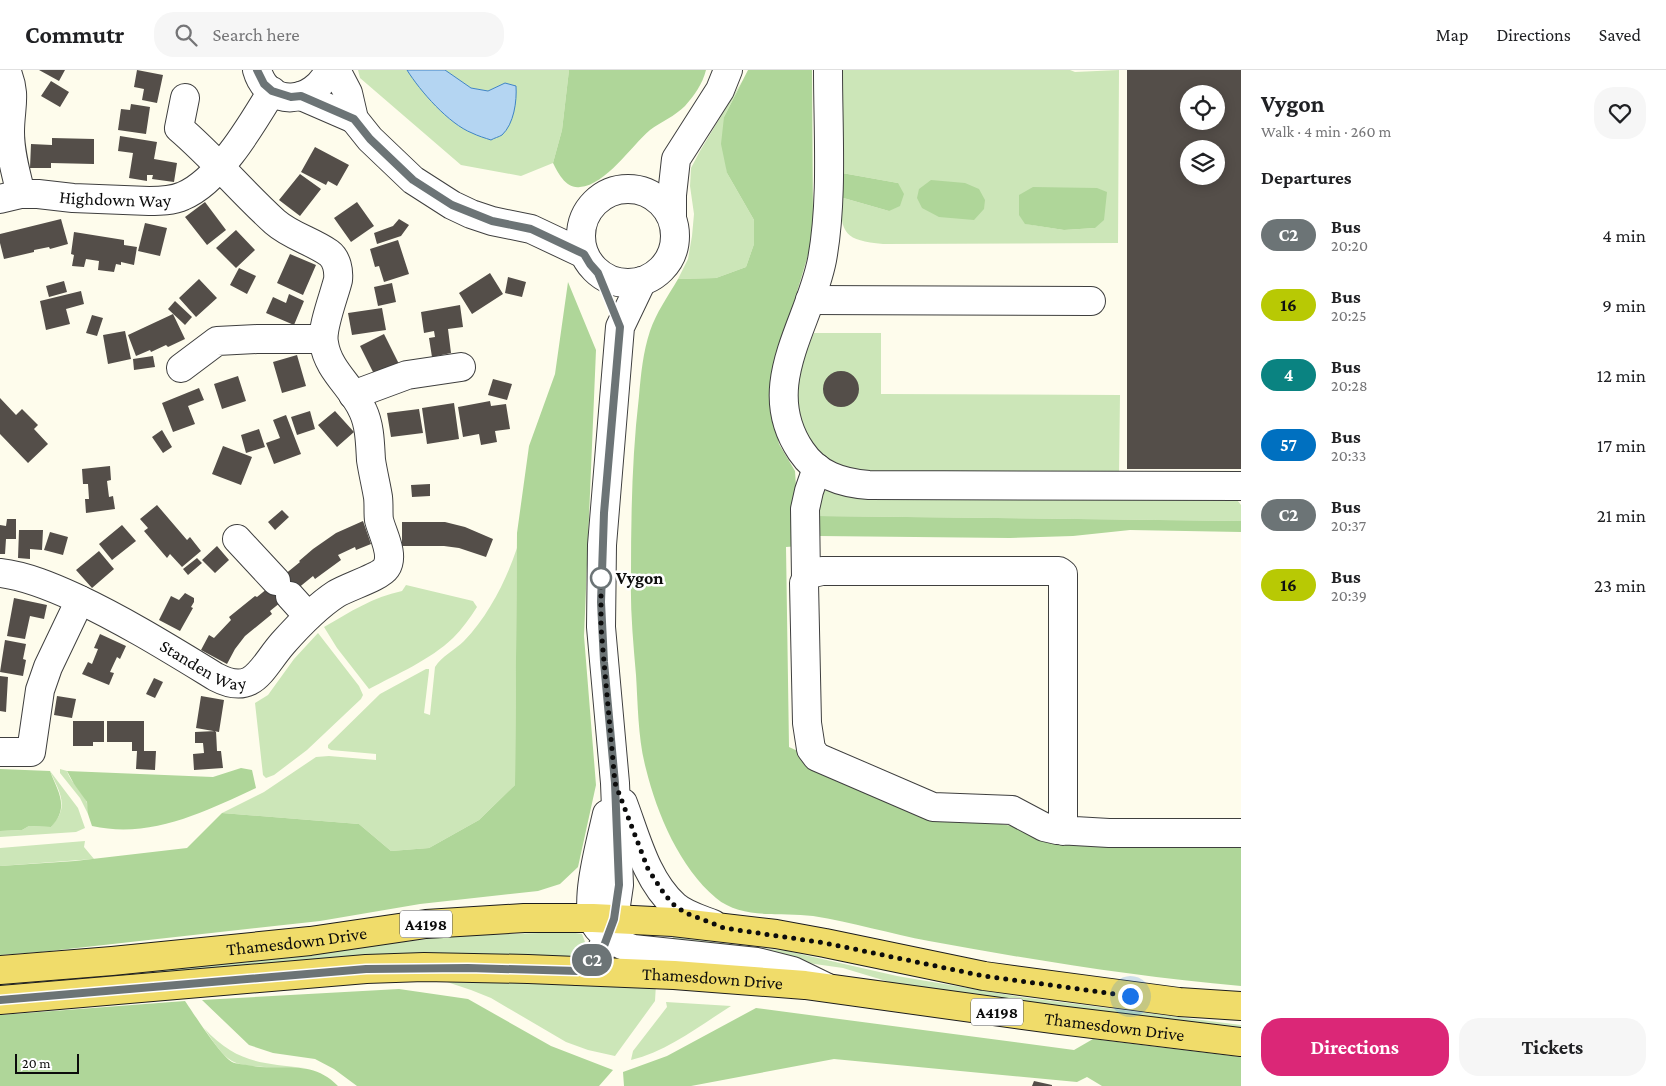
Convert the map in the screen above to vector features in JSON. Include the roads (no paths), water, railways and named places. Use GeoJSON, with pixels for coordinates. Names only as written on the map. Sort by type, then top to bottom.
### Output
{"type":"FeatureCollection","features":[{"type":"Feature","properties":{"kind":"main road","name":"Thamesdown Drive"},"geometry":{"type":"LineString","coordinates":[[0,970],[310,941],[426,924],[524,918],[605,924],[724,928],[825,943],[984,976],[1179,1002],[1241,1006]]}},
{"type":"Feature","properties":{"kind":"main road","name":"Thamesdown Drive"},"geometry":{"type":"LineString","coordinates":[[0,1000],[366,969],[459,968],[578,971],[674,975],[827,988],[1059,1020],[1241,1042]]}},
{"type":"Feature","properties":{"kind":"street"},"geometry":{"type":"LineString","coordinates":[[6,70],[11,82],[13,95],[10,133],[10,196]]}},
{"type":"Feature","properties":{"kind":"street"},"geometry":{"type":"LineString","coordinates":[[264,81],[291,97],[301,96],[320,86],[329,70]]}},
{"type":"Feature","properties":{"kind":"street"},"geometry":{"type":"LineString","coordinates":[[336,70],[348,94],[354,119],[370,139],[413,180],[452,205],[485,219],[531,229],[591,264],[612,280],[627,283],[642,281],[654,276],[672,255],[675,242],[672,195],[676,159],[720,90],[728,70]]}},
{"type":"Feature","properties":{"kind":"street"},"geometry":{"type":"LineString","coordinates":[[828,70],[828,194],[822,261],[783,384],[784,411],[793,439],[808,462],[831,478],[850,484],[1241,486]]}},
{"type":"Feature","properties":{"kind":"street","name":"Highdown Way"},"geometry":{"type":"LineString","coordinates":[[10,196],[168,200],[190,193],[220,167],[243,136],[264,81]]}},
{"type":"Feature","properties":{"kind":"street"},"geometry":{"type":"LineString","coordinates":[[301,96],[354,119]]}},
{"type":"Feature","properties":{"kind":"street"},"geometry":{"type":"LineString","coordinates":[[181,368],[217,341],[323,339],[339,273],[334,258],[324,250],[293,235],[276,224],[200,146],[179,128],[185,98]]}},
{"type":"Feature","properties":{"kind":"street"},"geometry":{"type":"LineString","coordinates":[[620,327],[580,240],[581,226],[586,212],[595,201],[676,159]]}},
{"type":"Feature","properties":{"kind":"street"},"geometry":{"type":"LineString","coordinates":[[621,189],[637,189],[651,194],[663,204],[672,216]]}},
{"type":"Feature","properties":{"kind":"street"},"geometry":{"type":"LineString","coordinates":[[531,229],[586,212]]}},
{"type":"Feature","properties":{"kind":"street"},"geometry":{"type":"LineString","coordinates":[[642,281],[620,327],[604,513],[601,602],[604,662],[615,783],[648,869],[665,895],[675,906],[686,913],[724,928]]}},
{"type":"Feature","properties":{"kind":"street"},"geometry":{"type":"LineString","coordinates":[[810,300],[1091,301]]}},
{"type":"Feature","properties":{"kind":"street","name":"Standen Way"},"geometry":{"type":"LineString","coordinates":[[0,573],[42,584],[80,600],[116,618],[227,683],[247,683],[258,675],[308,616],[335,595],[382,572],[388,563],[388,551],[379,518],[366,418],[360,406],[329,361],[323,339]]}},
{"type":"Feature","properties":{"kind":"street"},"geometry":{"type":"LineString","coordinates":[[353,396],[407,375],[461,367]]}},
{"type":"Feature","properties":{"kind":"street"},"geometry":{"type":"LineString","coordinates":[[817,468],[808,491],[805,509],[806,578],[804,583],[807,723],[810,749],[817,757],[933,806],[1012,810],[1044,827],[1063,831],[1241,834]]}},
{"type":"Feature","properties":{"kind":"street"},"geometry":{"type":"LineString","coordinates":[[237,539],[308,616]]}},
{"type":"Feature","properties":{"kind":"street"},"geometry":{"type":"LineString","coordinates":[[806,578],[809,574],[822,571],[1060,571],[1062,574],[1063,831]]}},
{"type":"Feature","properties":{"kind":"street"},"geometry":{"type":"LineString","coordinates":[[0,752],[41,752],[40,690],[48,667],[80,600]]}},
{"type":"Feature","properties":{"kind":"street"},"geometry":{"type":"LineString","coordinates":[[578,971],[596,957],[604,946],[605,924],[593,886],[598,851],[615,783]]}},
{"type":"Feature","properties":{"kind":"street"},"geometry":{"type":"LineString","coordinates":[[605,924],[622,946],[632,949],[757,962],[793,971],[827,988]]}},
{"type":"Feature","properties":{"kind":"water"},"geometry":{"type":"Polygon","coordinates":[[[407,70],[445,70],[471,88],[488,91],[505,83],[516,86],[515,105],[509,125],[502,135],[491,140],[463,129],[436,106],[407,70]]]}},
{"type":"Feature","properties":{"kind":"place","name":"Vygon"},"geometry":{"type":"Point","coordinates":[601,578]}}]}
